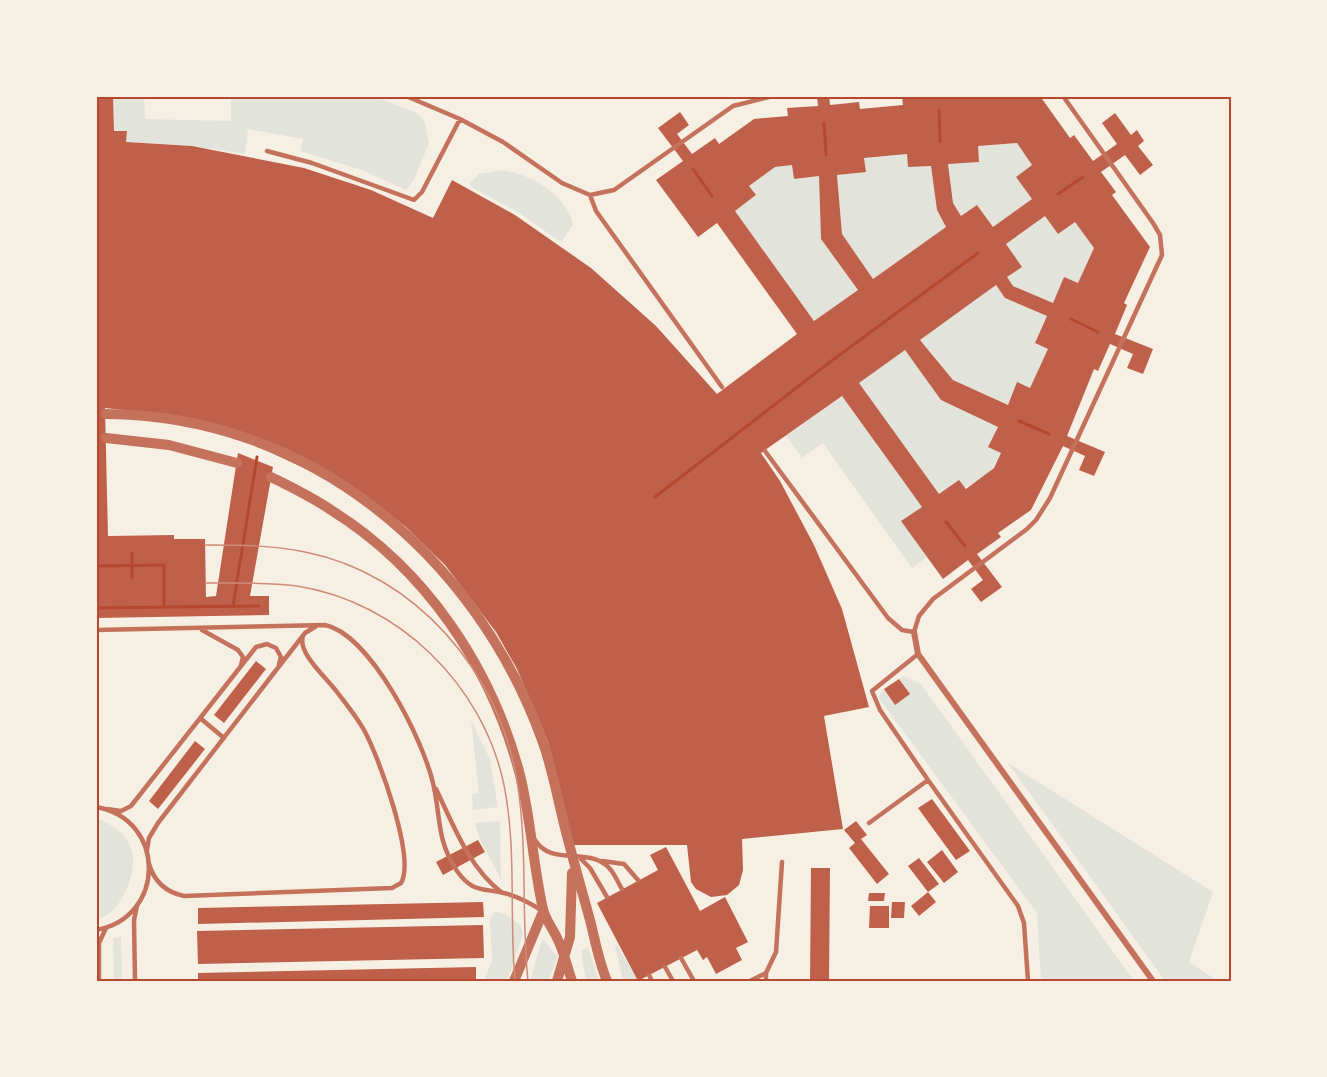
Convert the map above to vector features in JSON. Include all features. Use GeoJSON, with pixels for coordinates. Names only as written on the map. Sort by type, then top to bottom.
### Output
{"type":"FeatureCollection","features":[{"type":"Feature","properties":{"kind":"street"},"geometry":{"type":"LineString","coordinates":[[106,414],[160,417],[241,437],[327,475],[403,529],[442,568],[493,635],[513,672],[543,742],[607,981]]}},
{"type":"Feature","properties":{"kind":"street"},"geometry":{"type":"LineString","coordinates":[[106,438],[169,445],[237,463]]}},
{"type":"Feature","properties":{"kind":"street"},"geometry":{"type":"LineString","coordinates":[[271,477],[332,510],[360,531],[418,584],[472,656],[492,692],[508,735],[532,832],[543,912],[560,944],[572,981]]}},
{"type":"Feature","properties":{"kind":"street"},"geometry":{"type":"LineString","coordinates":[[914,632],[918,654],[1153,981]]}},
{"type":"Feature","properties":{"kind":"street"},"geometry":{"type":"LineString","coordinates":[[557,981],[570,937],[573,855]]}},
{"type":"Feature","properties":{"kind":"street"},"geometry":{"type":"LineString","coordinates":[[514,981],[543,912]]}},
{"type":"Feature","properties":{"kind":"lane"},"geometry":{"type":"LineString","coordinates":[[406,96],[460,119],[503,142],[562,183],[590,195],[614,190],[733,106],[772,96]]}},
{"type":"Feature","properties":{"kind":"lane"},"geometry":{"type":"LineString","coordinates":[[765,451],[888,618],[902,630],[914,632],[920,616],[933,599],[1027,529],[1044,510],[1162,255],[1160,235],[1153,223],[1062,96]]}},
{"type":"Feature","properties":{"kind":"lane"},"geometry":{"type":"LineString","coordinates":[[267,151],[312,163],[414,200],[423,192],[460,119]]}},
{"type":"Feature","properties":{"kind":"lane"},"geometry":{"type":"LineString","coordinates":[[590,195],[596,211],[722,387]]}},
{"type":"Feature","properties":{"kind":"lane"},"geometry":{"type":"LineString","coordinates":[[147,850],[151,833],[277,669],[303,636],[320,625]]}},
{"type":"Feature","properties":{"kind":"lane"},"geometry":{"type":"LineString","coordinates":[[96,630],[320,625],[333,627],[346,634],[379,673],[406,716],[434,784],[471,860],[489,882],[503,893]]}},
{"type":"Feature","properties":{"kind":"lane"},"geometry":{"type":"LineString","coordinates":[[197,628],[217,636],[238,650],[243,657],[240,667]]}},
{"type":"Feature","properties":{"kind":"lane"},"geometry":{"type":"LineString","coordinates":[[149,864],[158,883],[169,892],[184,896],[393,888],[403,879],[397,818],[378,762],[364,730],[326,676],[303,653],[301,644],[303,636]]}},
{"type":"Feature","properties":{"kind":"lane"},"geometry":{"type":"LineString","coordinates":[[96,807],[121,811],[131,806],[256,647],[267,644],[279,652],[280,662],[277,669]]}},
{"type":"Feature","properties":{"kind":"lane"},"geometry":{"type":"LineString","coordinates":[[918,654],[872,691],[880,710],[1018,906],[1024,923],[1028,981]]}},
{"type":"Feature","properties":{"kind":"lane"},"geometry":{"type":"LineString","coordinates":[[200,718],[224,738]]}},
{"type":"Feature","properties":{"kind":"lane"},"geometry":{"type":"LineString","coordinates":[[869,823],[928,780]]}},
{"type":"Feature","properties":{"kind":"lane"},"geometry":{"type":"LineString","coordinates":[[434,784],[440,837],[456,870],[475,889],[503,893],[530,903],[543,912]]}},
{"type":"Feature","properties":{"kind":"lane"},"geometry":{"type":"LineString","coordinates":[[107,809],[124,817],[135,828],[147,850],[148,880],[134,920],[135,981]]}},
{"type":"Feature","properties":{"kind":"lane"},"geometry":{"type":"LineString","coordinates":[[532,832],[536,842],[547,851],[624,864],[638,880]]}},
{"type":"Feature","properties":{"kind":"lane"},"geometry":{"type":"LineString","coordinates":[[573,855],[586,863],[607,897]]}},
{"type":"Feature","properties":{"kind":"lane"},"geometry":{"type":"LineString","coordinates":[[596,860],[608,866],[622,889]]}},
{"type":"Feature","properties":{"kind":"lane"},"geometry":{"type":"LineString","coordinates":[[766,981],[766,974],[776,952],[782,862]]}},
{"type":"Feature","properties":{"kind":"lane"},"geometry":{"type":"LineString","coordinates":[[96,930],[118,922],[139,902]]}},
{"type":"Feature","properties":{"kind":"lane"},"geometry":{"type":"LineString","coordinates":[[99,981],[100,939],[109,926]]}},
{"type":"Feature","properties":{"kind":"lane"},"geometry":{"type":"LineString","coordinates":[[681,958],[694,981]]}},
{"type":"Feature","properties":{"kind":"lane"},"geometry":{"type":"LineString","coordinates":[[665,967],[673,981]]}},
{"type":"Feature","properties":{"kind":"lane"},"geometry":{"type":"LineString","coordinates":[[750,981],[766,974]]}},
{"type":"Feature","properties":{"kind":"lane"},"geometry":{"type":"LineString","coordinates":[[649,975],[652,981]]}},
{"type":"Feature","properties":{"kind":"path"},"geometry":{"type":"LineString","coordinates":[[939,110],[940,142]]}},
{"type":"Feature","properties":{"kind":"path"},"geometry":{"type":"LineString","coordinates":[[824,123],[826,155]]}},
{"type":"Feature","properties":{"kind":"path"},"geometry":{"type":"LineString","coordinates":[[693,169],[712,196]]}},
{"type":"Feature","properties":{"kind":"path"},"geometry":{"type":"LineString","coordinates":[[1058,194],[1083,177]]}},
{"type":"Feature","properties":{"kind":"path"},"geometry":{"type":"LineString","coordinates":[[656,497],[830,362],[978,252]]}},
{"type":"Feature","properties":{"kind":"path"},"geometry":{"type":"LineString","coordinates":[[1071,319],[1098,332]]}},
{"type":"Feature","properties":{"kind":"path"},"geometry":{"type":"LineString","coordinates":[[96,350],[97,389]]}},
{"type":"Feature","properties":{"kind":"path"},"geometry":{"type":"LineString","coordinates":[[1018,421],[1049,434]]}},
{"type":"Feature","properties":{"kind":"path"},"geometry":{"type":"LineString","coordinates":[[233,606],[257,454]]}},
{"type":"Feature","properties":{"kind":"path"},"geometry":{"type":"LineString","coordinates":[[946,522],[965,546]]}},
{"type":"Feature","properties":{"kind":"path"},"geometry":{"type":"LineString","coordinates":[[132,553],[132,578]]}},
{"type":"Feature","properties":{"kind":"path"},"geometry":{"type":"LineString","coordinates":[[96,566],[164,565],[164,607]]}},
{"type":"Feature","properties":{"kind":"path"},"geometry":{"type":"LineString","coordinates":[[96,608],[259,606]]}},
{"type":"Feature","properties":{"kind":"shaded area"},"geometry":{"type":"Polygon","coordinates":[[[113,96],[144,96],[145,119],[231,121],[231,96],[373,96],[417,113],[425,122],[429,143],[414,180],[406,190],[362,170],[300,151],[303,139],[248,129],[245,154],[192,146],[126,142],[126,131],[114,131],[113,96]]]}},
{"type":"Feature","properties":{"kind":"shaded area"},"geometry":{"type":"Polygon","coordinates":[[[1017,143],[1032,165],[1016,177],[1032,199],[993,227],[977,205],[961,216],[953,203],[948,164],[979,162],[978,146],[1017,143]]]}},
{"type":"Feature","properties":{"kind":"shaded area"},"geometry":{"type":"Polygon","coordinates":[[[907,154],[909,167],[931,166],[937,210],[946,227],[873,279],[842,234],[837,175],[865,172],[864,158],[907,154]]]}},
{"type":"Feature","properties":{"kind":"shaded area"},"geometry":{"type":"Polygon","coordinates":[[[792,165],[794,179],[819,176],[821,239],[858,290],[814,321],[735,211],[756,196],[749,186],[775,167],[792,165]]]}},
{"type":"Feature","properties":{"kind":"shaded area"},"geometry":{"type":"Polygon","coordinates":[[[501,170],[535,181],[555,194],[563,203],[573,224],[563,240],[559,241],[518,212],[471,187],[470,183],[479,174],[501,170]]]}},
{"type":"Feature","properties":{"kind":"shaded area"},"geometry":{"type":"Polygon","coordinates":[[[1045,216],[1058,234],[1075,222],[1094,248],[1078,283],[1064,277],[1053,303],[1013,286],[1007,277],[1021,267],[1006,244],[1045,216]]]}},
{"type":"Feature","properties":{"kind":"shaded area"},"geometry":{"type":"Polygon","coordinates":[[[996,285],[1005,298],[1047,316],[1035,343],[1048,349],[1030,388],[1017,383],[1008,405],[953,380],[920,340],[996,285]]]}},
{"type":"Feature","properties":{"kind":"shaded area"},"geometry":{"type":"Polygon","coordinates":[[[905,350],[942,400],[998,427],[989,447],[1001,453],[983,477],[968,486],[939,494],[859,383],[905,350]]]}},
{"type":"Feature","properties":{"kind":"shaded area"},"geometry":{"type":"Polygon","coordinates":[[[842,396],[922,507],[902,522],[927,557],[912,568],[823,443],[802,458],[786,436],[842,396]]]}},
{"type":"Feature","properties":{"kind":"shaded area"},"geometry":{"type":"Polygon","coordinates":[[[903,676],[921,684],[1134,981],[1041,981],[1037,913],[878,697],[884,689],[895,704],[909,694],[899,679],[903,676]]]}},
{"type":"Feature","properties":{"kind":"shaded area"},"geometry":{"type":"Polygon","coordinates":[[[471,720],[490,759],[498,807],[473,810],[472,794],[479,793],[471,720]]]}},
{"type":"Feature","properties":{"kind":"shaded area"},"geometry":{"type":"Polygon","coordinates":[[[1008,763],[1213,892],[1189,962],[1218,981],[1165,981],[1008,763]]]}},
{"type":"Feature","properties":{"kind":"shaded area"},"geometry":{"type":"Polygon","coordinates":[[[96,818],[119,831],[127,840],[133,860],[129,883],[116,908],[109,914],[96,919],[96,818]]]}},
{"type":"Feature","properties":{"kind":"shaded area"},"geometry":{"type":"Polygon","coordinates":[[[500,821],[501,879],[480,840],[475,823],[500,821]]]}},
{"type":"Feature","properties":{"kind":"shaded area"},"geometry":{"type":"Polygon","coordinates":[[[495,911],[506,914],[521,926],[523,935],[507,981],[484,981],[492,961],[490,920],[495,911]]]}},
{"type":"Feature","properties":{"kind":"shaded area"},"geometry":{"type":"Polygon","coordinates":[[[121,937],[122,981],[114,981],[113,938],[121,937]]]}},
{"type":"Feature","properties":{"kind":"shaded area"},"geometry":{"type":"Polygon","coordinates":[[[542,939],[558,957],[548,981],[530,981],[542,939]]]}},
{"type":"Feature","properties":{"kind":"shaded area"},"geometry":{"type":"Polygon","coordinates":[[[617,945],[638,981],[623,981],[615,946],[617,945]]]}},
{"type":"Feature","properties":{"kind":"shaded area"},"geometry":{"type":"Polygon","coordinates":[[[588,947],[599,981],[586,981],[581,951],[588,947]]]}},
{"type":"Feature","properties":{"kind":"building"},"geometry":{"type":"Polygon","coordinates":[[[96,96],[113,96],[114,131],[127,131],[126,142],[192,146],[304,168],[371,190],[433,218],[452,180],[515,215],[591,268],[656,326],[717,394],[797,334],[717,223],[698,237],[656,180],[683,161],[658,128],[680,112],[689,125],[677,134],[692,154],[715,138],[719,144],[754,119],[788,116],[787,108],[818,106],[817,96],[829,96],[830,105],[859,102],[860,109],[903,105],[902,97],[912,96],[1040,96],[1070,138],[1074,135],[1093,161],[1117,144],[1102,123],[1115,113],[1131,135],[1137,130],[1144,141],[1138,146],[1153,165],[1140,175],[1125,155],[1101,172],[1116,192],[1112,195],[1150,247],[1124,303],[1127,305],[1115,334],[1153,349],[1143,374],[1127,368],[1133,354],[1110,344],[1098,371],[1094,369],[1067,436],[1105,452],[1094,476],[1079,470],[1085,456],[1063,446],[1031,510],[998,533],[1001,537],[977,554],[1002,587],[981,602],[971,589],[983,580],[968,560],[943,579],[901,521],[922,507],[842,396],[761,453],[780,481],[814,545],[842,609],[869,707],[824,716],[843,829],[742,839],[743,870],[739,885],[727,895],[711,897],[696,889],[691,882],[687,845],[571,845],[548,742],[517,669],[496,632],[445,565],[406,527],[370,499],[205,422],[162,414],[105,408],[108,536],[174,535],[174,539],[205,539],[206,597],[216,596],[238,453],[273,467],[250,596],[269,596],[269,615],[96,618],[96,96]],[[1017,143],[978,146],[979,162],[948,164],[953,203],[961,216],[977,205],[993,227],[1032,199],[1016,177],[1032,165],[1017,143]],[[907,154],[864,158],[866,172],[837,175],[842,234],[873,279],[946,227],[937,210],[931,166],[908,167],[907,154]],[[792,165],[775,167],[749,186],[756,195],[735,211],[814,321],[858,290],[821,239],[819,176],[794,179],[792,165]],[[1045,216],[1006,244],[1022,267],[1007,277],[1013,286],[1053,303],[1064,277],[1078,283],[1094,248],[1075,222],[1058,234],[1045,216]],[[996,285],[920,340],[953,380],[1008,405],[1017,382],[1030,388],[1048,349],[1035,343],[1047,316],[1005,298],[996,285]],[[905,350],[859,383],[939,494],[959,480],[966,489],[994,468],[1001,453],[988,447],[998,427],[941,400],[905,350]]]}},
{"type":"Feature","properties":{"kind":"building"},"geometry":{"type":"Polygon","coordinates":[[[256,661],[266,669],[224,723],[214,715],[256,661]]]}},
{"type":"Feature","properties":{"kind":"building"},"geometry":{"type":"Polygon","coordinates":[[[899,679],[910,694],[895,705],[884,689],[899,679]]]}},
{"type":"Feature","properties":{"kind":"building"},"geometry":{"type":"Polygon","coordinates":[[[195,741],[205,749],[158,809],[149,801],[195,741]]]}},
{"type":"Feature","properties":{"kind":"building"},"geometry":{"type":"Polygon","coordinates":[[[932,799],[970,851],[956,860],[918,808],[932,799]]]}},
{"type":"Feature","properties":{"kind":"building"},"geometry":{"type":"Polygon","coordinates":[[[856,821],[867,835],[861,839],[889,874],[877,884],[849,848],[855,843],[844,830],[856,821]]]}},
{"type":"Feature","properties":{"kind":"building"},"geometry":{"type":"Polygon","coordinates":[[[478,840],[485,852],[443,875],[436,862],[478,840]]]}},
{"type":"Feature","properties":{"kind":"building"},"geometry":{"type":"Polygon","coordinates":[[[666,847],[700,911],[725,897],[748,942],[736,948],[742,960],[716,974],[707,957],[703,960],[697,950],[638,981],[597,903],[658,870],[650,855],[666,847]]]}},
{"type":"Feature","properties":{"kind":"building"},"geometry":{"type":"Polygon","coordinates":[[[942,850],[958,872],[944,883],[927,862],[942,850]]]}},
{"type":"Feature","properties":{"kind":"building"},"geometry":{"type":"Polygon","coordinates":[[[919,858],[939,884],[928,892],[908,866],[919,858]]]}},
{"type":"Feature","properties":{"kind":"building"},"geometry":{"type":"Polygon","coordinates":[[[811,868],[830,868],[829,981],[810,981],[811,868]]]}},
{"type":"Feature","properties":{"kind":"building"},"geometry":{"type":"Polygon","coordinates":[[[928,892],[936,902],[919,916],[911,906],[928,892]]]}},
{"type":"Feature","properties":{"kind":"building"},"geometry":{"type":"Polygon","coordinates":[[[869,893],[885,893],[884,901],[868,901],[869,893]]]}},
{"type":"Feature","properties":{"kind":"building"},"geometry":{"type":"Polygon","coordinates":[[[483,902],[484,917],[198,924],[198,908],[483,902]]]}},
{"type":"Feature","properties":{"kind":"building"},"geometry":{"type":"Polygon","coordinates":[[[892,902],[905,902],[904,918],[891,918],[892,902]]]}},
{"type":"Feature","properties":{"kind":"building"},"geometry":{"type":"Polygon","coordinates":[[[870,906],[889,906],[889,928],[869,928],[870,906]]]}},
{"type":"Feature","properties":{"kind":"building"},"geometry":{"type":"Polygon","coordinates":[[[483,925],[484,958],[198,964],[197,931],[483,925]]]}},
{"type":"Feature","properties":{"kind":"building"},"geometry":{"type":"Polygon","coordinates":[[[476,967],[476,981],[198,981],[198,973],[476,967]]]}},
{"type":"Feature","properties":{"kind":"tram line"},"geometry":{"type":"LineString","coordinates":[[205,545],[280,548],[305,552],[345,564],[382,582],[416,605],[446,634],[471,666],[492,702],[507,741],[517,781],[522,831],[528,981]]}},
{"type":"Feature","properties":{"kind":"tram line"},"geometry":{"type":"LineString","coordinates":[[206,583],[297,586],[334,595],[369,610],[402,630],[431,654],[456,682],[477,714],[493,748],[504,785],[512,858],[515,981]]}}]}
